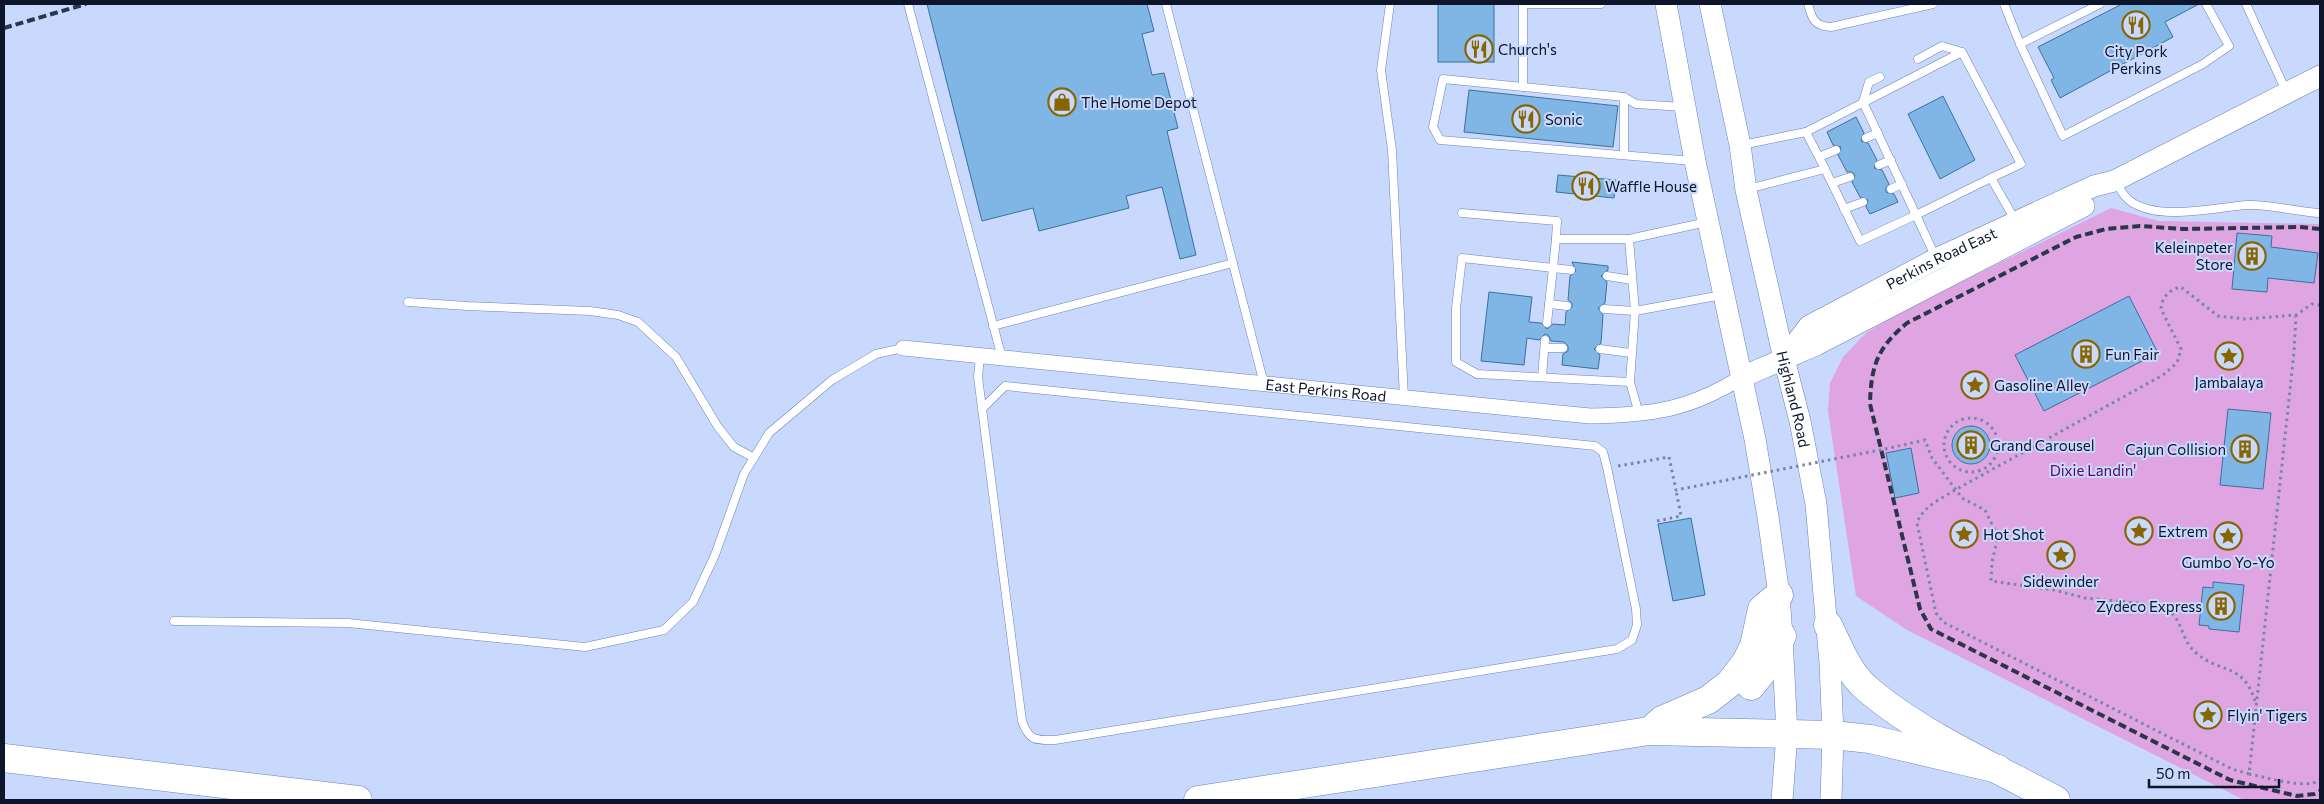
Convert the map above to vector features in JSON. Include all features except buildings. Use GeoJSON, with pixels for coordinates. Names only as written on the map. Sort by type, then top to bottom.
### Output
{"type":"FeatureCollection","features":[{"type":"Feature","properties":{"kind":"highway"},"geometry":{"type":"LineString","coordinates":[[1650,732],[1662,720],[1708,700],[1730,683],[1743,667],[1754,646],[1762,609],[1779,595]]}},
{"type":"Feature","properties":{"kind":"highway"},"geometry":{"type":"LineString","coordinates":[[1828,625],[1845,658],[1864,686],[1916,724],[2056,800]]}},
{"type":"Feature","properties":{"kind":"highway"},"geometry":{"type":"LineString","coordinates":[[1683,732],[1718,716],[1746,692],[1763,671],[1782,636]]}},
{"type":"Feature","properties":{"kind":"highway"},"geometry":{"type":"LineString","coordinates":[[1198,800],[1650,732],[1833,735],[1870,739],[1998,769]]}},
{"type":"Feature","properties":{"kind":"highway"},"geometry":{"type":"LineString","coordinates":[[4,758],[358,800]]}},
{"type":"Feature","properties":{"kind":"main road"},"geometry":{"type":"LineString","coordinates":[[1666,4],[1695,161],[1759,459],[1779,595],[1786,734],[1782,800]]}},
{"type":"Feature","properties":{"kind":"main road","name":"Highland Road"},"geometry":{"type":"LineString","coordinates":[[1710,4],[1740,145],[1746,190],[1800,421],[1816,504],[1828,625],[1833,735],[1832,800]]}},
{"type":"Feature","properties":{"kind":"main road","name":"Perkins Road East"},"geometry":{"type":"LineString","coordinates":[[1784,359],[1809,326],[1936,259],[2094,186],[2114,181],[2320,76]]}},
{"type":"Feature","properties":{"kind":"main road","name":"Perkins Road East"},"geometry":{"type":"LineString","coordinates":[[1742,377],[1816,345],[2101,197],[2114,181]]}},
{"type":"Feature","properties":{"kind":"street","name":"East Perkins Road"},"geometry":{"type":"LineString","coordinates":[[902,348],[1590,416],[1661,412],[1691,404],[1742,377]]}},
{"type":"Feature","properties":{"kind":"lane"},"geometry":{"type":"LineString","coordinates":[[908,4],[1002,358]]}},
{"type":"Feature","properties":{"kind":"lane"},"geometry":{"type":"LineString","coordinates":[[1166,4],[1264,384]]}},
{"type":"Feature","properties":{"kind":"lane"},"geometry":{"type":"LineString","coordinates":[[1390,4],[1381,70],[1392,150],[1404,398]]}},
{"type":"Feature","properties":{"kind":"lane"},"geometry":{"type":"LineString","coordinates":[[1523,87],[1523,5],[1601,4]]}},
{"type":"Feature","properties":{"kind":"lane"},"geometry":{"type":"LineString","coordinates":[[1808,4],[1813,20],[1820,27],[1831,27],[1933,4]]}},
{"type":"Feature","properties":{"kind":"lane"},"geometry":{"type":"LineString","coordinates":[[2004,4],[2020,44],[2063,136],[2203,64],[2229,46],[2206,4]]}},
{"type":"Feature","properties":{"kind":"lane"},"geometry":{"type":"LineString","coordinates":[[2020,44],[2100,4]]}},
{"type":"Feature","properties":{"kind":"lane"},"geometry":{"type":"LineString","coordinates":[[2246,4],[2287,93]]}},
{"type":"Feature","properties":{"kind":"lane"},"geometry":{"type":"LineString","coordinates":[[1806,132],[1860,241],[2021,164],[1962,52],[1942,46],[1918,59]]}},
{"type":"Feature","properties":{"kind":"lane"},"geometry":{"type":"LineString","coordinates":[[1740,145],[1806,132],[1962,52]]}},
{"type":"Feature","properties":{"kind":"lane"},"geometry":{"type":"LineString","coordinates":[[1880,77],[1869,82],[1863,102],[1936,259]]}},
{"type":"Feature","properties":{"kind":"lane"},"geometry":{"type":"LineString","coordinates":[[1685,107],[1636,104],[1624,97],[1443,78],[1433,128],[1440,140],[1695,161]]}},
{"type":"Feature","properties":{"kind":"lane"},"geometry":{"type":"LineString","coordinates":[[1624,97],[1624,154]]}},
{"type":"Feature","properties":{"kind":"lane"},"geometry":{"type":"LineString","coordinates":[[1866,138],[1878,133]]}},
{"type":"Feature","properties":{"kind":"lane"},"geometry":{"type":"LineString","coordinates":[[1819,157],[1836,150]]}},
{"type":"Feature","properties":{"kind":"lane"},"geometry":{"type":"LineString","coordinates":[[1879,165],[1890,160]]}},
{"type":"Feature","properties":{"kind":"lane"},"geometry":{"type":"LineString","coordinates":[[1746,190],[1825,169]]}},
{"type":"Feature","properties":{"kind":"lane"},"geometry":{"type":"LineString","coordinates":[[1832,183],[1850,176]]}},
{"type":"Feature","properties":{"kind":"lane"},"geometry":{"type":"LineString","coordinates":[[1991,178],[2016,222]]}},
{"type":"Feature","properties":{"kind":"lane"},"geometry":{"type":"LineString","coordinates":[[2114,181],[2129,200],[2143,207],[2162,210],[2201,211],[2249,205],[2320,213]]}},
{"type":"Feature","properties":{"kind":"lane"},"geometry":{"type":"LineString","coordinates":[[1891,189],[1902,184]]}},
{"type":"Feature","properties":{"kind":"lane"},"geometry":{"type":"LineString","coordinates":[[1844,209],[1862,202]]}},
{"type":"Feature","properties":{"kind":"lane"},"geometry":{"type":"LineString","coordinates":[[1462,213],[1557,221],[1547,323]]}},
{"type":"Feature","properties":{"kind":"lane"},"geometry":{"type":"LineString","coordinates":[[1556,239],[1629,239],[1709,222]]}},
{"type":"Feature","properties":{"kind":"lane"},"geometry":{"type":"LineString","coordinates":[[1629,239],[1635,311],[1630,382],[1639,414]]}},
{"type":"Feature","properties":{"kind":"lane"},"geometry":{"type":"LineString","coordinates":[[1571,270],[1462,258],[1456,308],[1456,362],[1477,374],[1630,382]]}},
{"type":"Feature","properties":{"kind":"lane"},"geometry":{"type":"LineString","coordinates":[[993,326],[1233,263]]}},
{"type":"Feature","properties":{"kind":"lane"},"geometry":{"type":"LineString","coordinates":[[1607,276],[1632,280]]}},
{"type":"Feature","properties":{"kind":"lane"},"geometry":{"type":"LineString","coordinates":[[1604,309],[1635,311],[1724,294]]}},
{"type":"Feature","properties":{"kind":"lane"},"geometry":{"type":"LineString","coordinates":[[408,302],[590,311],[618,315],[638,322],[676,357],[718,427],[734,447],[754,458]]}},
{"type":"Feature","properties":{"kind":"lane"},"geometry":{"type":"LineString","coordinates":[[1549,304],[1567,306]]}},
{"type":"Feature","properties":{"kind":"lane"},"geometry":{"type":"LineString","coordinates":[[1542,377],[1545,344],[1563,348]]}},
{"type":"Feature","properties":{"kind":"lane"},"geometry":{"type":"LineString","coordinates":[[174,621],[348,623],[585,647],[664,630],[692,602],[715,555],[744,474],[769,433],[832,380],[876,354],[902,348]]}},
{"type":"Feature","properties":{"kind":"lane"},"geometry":{"type":"LineString","coordinates":[[1600,349],[1631,353]]}},
{"type":"Feature","properties":{"kind":"lane"},"geometry":{"type":"LineString","coordinates":[[980,356],[978,377],[982,409],[1022,721],[1026,734],[1036,740],[1072,738],[1617,649],[1632,640],[1637,625],[1636,610],[1608,467],[1603,452],[1594,446],[1006,386],[982,409]]}},
{"type":"Feature","properties":{"kind":"path"},"geometry":{"type":"LineString","coordinates":[[2320,305],[2312,304],[2296,316],[2244,319],[2218,316],[2185,288],[2176,288],[2166,295],[2161,302],[2161,309],[2181,349],[2177,363],[2163,375],[1932,504],[1920,515],[1917,523],[1936,613],[1943,622],[2232,769],[2299,784],[2315,784],[2320,780]]}},
{"type":"Feature","properties":{"kind":"path"},"geometry":{"type":"LineString","coordinates":[[2249,774],[2294,352],[2296,316]]}},
{"type":"Feature","properties":{"kind":"path"},"geometry":{"type":"LineString","coordinates":[[1968,418],[1986,422],[1997,436],[1997,454],[1993,462],[1982,470],[1969,473],[1960,471],[1947,459],[1944,450],[1946,433],[1959,420],[1968,418]]}},
{"type":"Feature","properties":{"kind":"path"},"geometry":{"type":"LineString","coordinates":[[1676,490],[1925,440],[1932,458],[1962,498],[1985,510],[1998,537],[1992,562],[1991,580],[2054,590],[2085,598],[2159,605],[2176,616],[2188,644],[2196,654],[2236,673],[2246,682],[2256,704]]}},
{"type":"Feature","properties":{"kind":"path"},"geometry":{"type":"LineString","coordinates":[[1608,467],[1669,457],[1681,516],[1657,521]]}},
{"type":"Feature","properties":{"kind":"path"},"geometry":{"type":"LineString","coordinates":[[1982,470],[1986,475]]}},
{"type":"Feature","properties":{"kind":"green space","name":"Dixie Landin'"},"geometry":{"type":"Polygon","coordinates":[[[2111,208],[2159,221],[2320,224],[2320,800],[2244,800],[1907,630],[1856,596],[1828,411],[1830,383],[1843,357],[1866,333],[1900,312],[2111,208]]]}},
{"type":"Feature","properties":{"kind":"railway"},"geometry":{"type":"LineString","coordinates":[[4,28],[86,4]]}},
{"type":"Feature","properties":{"kind":"railway"},"geometry":{"type":"LineString","coordinates":[[2320,229],[2300,227],[2183,229],[2140,226],[2106,229],[2076,237],[1907,323],[1882,350],[1874,368],[1870,404],[1920,609],[1931,629],[2230,780],[2297,796],[2314,794],[2320,791]]}},
{"type":"Feature","properties":{"kind":"place","name":"City Pork Perkins"},"geometry":{"type":"Point","coordinates":[2136,25]}},
{"type":"Feature","properties":{"kind":"place","name":"Church's"},"geometry":{"type":"Point","coordinates":[1479,49]}},
{"type":"Feature","properties":{"kind":"place","name":"The Home Depot"},"geometry":{"type":"Point","coordinates":[1062,102]}},
{"type":"Feature","properties":{"kind":"place","name":"Sonic"},"geometry":{"type":"Point","coordinates":[1526,119]}},
{"type":"Feature","properties":{"kind":"place","name":"Waffle House"},"geometry":{"type":"Point","coordinates":[1586,186]}},
{"type":"Feature","properties":{"kind":"place","name":"Keleinpeter Store"},"geometry":{"type":"Point","coordinates":[2252,256]}},
{"type":"Feature","properties":{"kind":"place","name":"Fun Fair"},"geometry":{"type":"Point","coordinates":[2086,354]}},
{"type":"Feature","properties":{"kind":"place","name":"Jambalaya"},"geometry":{"type":"Point","coordinates":[2229,356]}},
{"type":"Feature","properties":{"kind":"place","name":"Gasoline Alley"},"geometry":{"type":"Point","coordinates":[1975,385]}},
{"type":"Feature","properties":{"kind":"place","name":"Grand Carousel"},"geometry":{"type":"Point","coordinates":[1971,445]}},
{"type":"Feature","properties":{"kind":"place","name":"Cajun Collision"},"geometry":{"type":"Point","coordinates":[2245,449]}},
{"type":"Feature","properties":{"kind":"place","name":"Extrem"},"geometry":{"type":"Point","coordinates":[2139,531]}},
{"type":"Feature","properties":{"kind":"place","name":"Hot Shot"},"geometry":{"type":"Point","coordinates":[1964,534]}},
{"type":"Feature","properties":{"kind":"place","name":"Gumbo Yo-Yo"},"geometry":{"type":"Point","coordinates":[2228,536]}},
{"type":"Feature","properties":{"kind":"place","name":"Sidewinder"},"geometry":{"type":"Point","coordinates":[2061,555]}},
{"type":"Feature","properties":{"kind":"place","name":"Zydeco Express"},"geometry":{"type":"Point","coordinates":[2221,606]}},
{"type":"Feature","properties":{"kind":"place","name":"Flyin' Tigers"},"geometry":{"type":"Point","coordinates":[2208,715]}}]}
